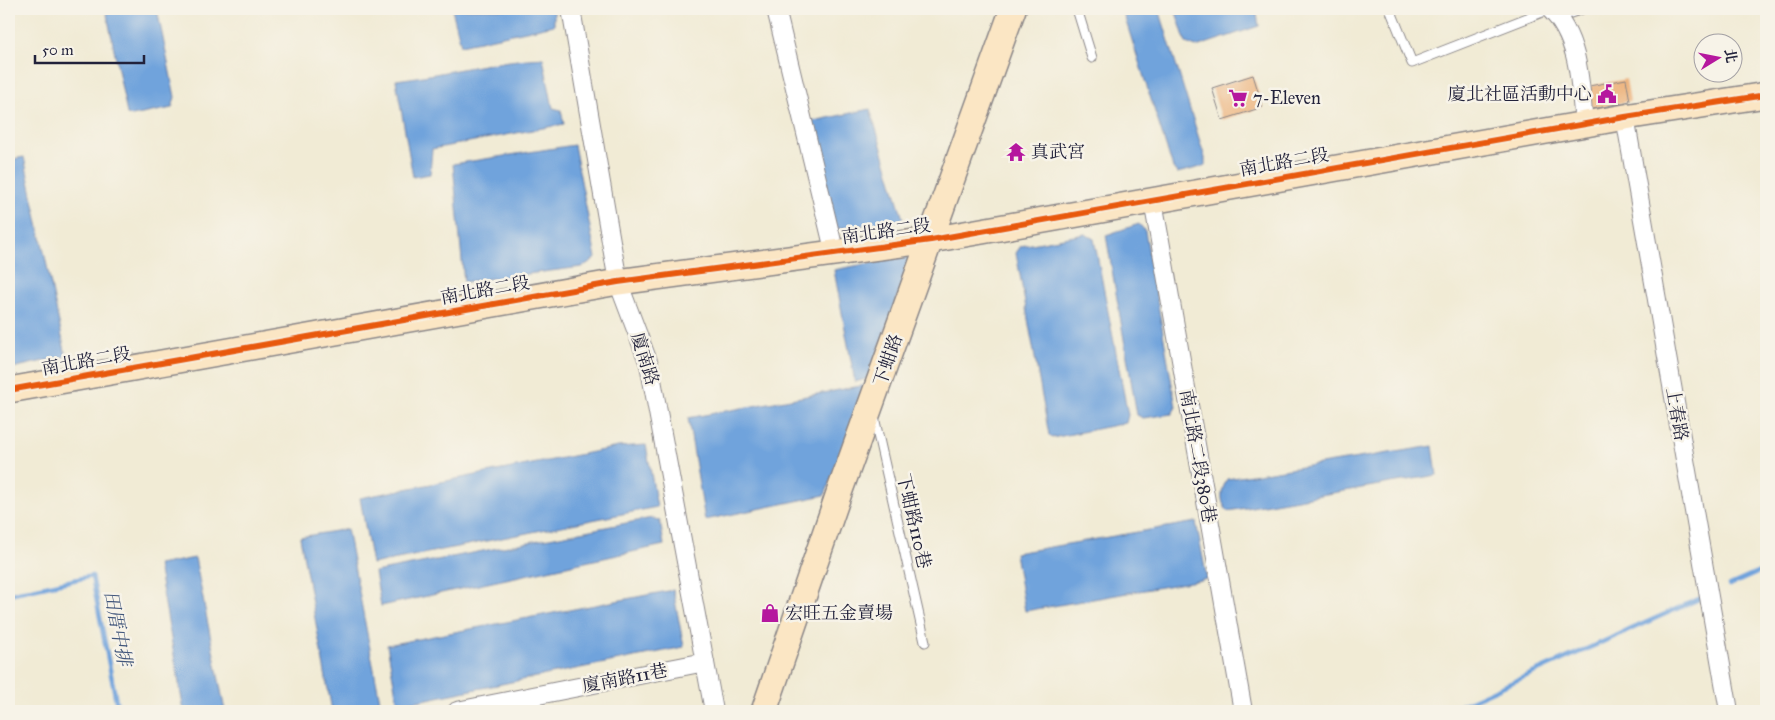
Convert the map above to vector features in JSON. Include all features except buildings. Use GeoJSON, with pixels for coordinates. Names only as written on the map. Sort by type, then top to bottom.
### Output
{"type":"FeatureCollection","features":[{"type":"Feature","properties":{"kind":"street","name":"廈南路"},"geometry":{"type":"LineString","coordinates":[[571,9],[618,282],[649,364],[714,711]]}},
{"type":"Feature","properties":{"kind":"street"},"geometry":{"type":"LineString","coordinates":[[776,9],[835,254]]}},
{"type":"Feature","properties":{"kind":"street","name":"下蚶路"},"geometry":{"type":"LineString","coordinates":[[764,711],[1014,9]]}},
{"type":"Feature","properties":{"kind":"street"},"geometry":{"type":"LineString","coordinates":[[1553,12],[1571,38],[1580,80],[1584,124]]}},
{"type":"Feature","properties":{"kind":"street","name":"南北路二段"},"geometry":{"type":"LineString","coordinates":[[9,390],[618,282],[931,240],[1624,117],[1766,95]]}},
{"type":"Feature","properties":{"kind":"street","name":"上春路"},"geometry":{"type":"LineString","coordinates":[[1624,117],[1729,711]]}},
{"type":"Feature","properties":{"kind":"street","name":"南北路二段380巷"},"geometry":{"type":"LineString","coordinates":[[1153,201],[1244,711]]}},
{"type":"Feature","properties":{"kind":"street","name":"廈南路11巷"},"geometry":{"type":"LineString","coordinates":[[457,711],[705,662]]}},
{"type":"Feature","properties":{"kind":"lane"},"geometry":{"type":"LineString","coordinates":[[1077,9],[1092,58]]}},
{"type":"Feature","properties":{"kind":"lane"},"geometry":{"type":"LineString","coordinates":[[1390,9],[1412,63],[1553,12],[1582,9]]}},
{"type":"Feature","properties":{"kind":"lane","name":"下蚶路110巷"},"geometry":{"type":"LineString","coordinates":[[871,407],[925,642]]}},
{"type":"Feature","properties":{"kind":"water"},"geometry":{"type":"Polygon","coordinates":[[[106,9],[157,9],[175,97],[172,108],[132,116],[127,114],[106,9]]]}},
{"type":"Feature","properties":{"kind":"water"},"geometry":{"type":"Polygon","coordinates":[[[452,9],[554,9],[554,25],[461,45],[452,9]]]}},
{"type":"Feature","properties":{"kind":"water"},"geometry":{"type":"Polygon","coordinates":[[[1122,9],[1159,9],[1205,158],[1205,166],[1177,173],[1173,168],[1122,9]]]}},
{"type":"Feature","properties":{"kind":"water"},"geometry":{"type":"Polygon","coordinates":[[[1175,9],[1256,9],[1259,26],[1196,47],[1186,43],[1175,9]]]}},
{"type":"Feature","properties":{"kind":"water"},"geometry":{"type":"Polygon","coordinates":[[[543,58],[553,108],[561,110],[564,124],[432,149],[430,174],[413,177],[396,80],[506,61],[543,58]]]}},
{"type":"Feature","properties":{"kind":"water"},"geometry":{"type":"Polygon","coordinates":[[[870,109],[903,219],[835,229],[809,122],[870,109]]]}},
{"type":"Feature","properties":{"kind":"water"},"geometry":{"type":"Polygon","coordinates":[[[574,145],[596,258],[582,267],[464,282],[453,164],[574,145]]]}},
{"type":"Feature","properties":{"kind":"water"},"geometry":{"type":"Polygon","coordinates":[[[24,157],[66,356],[12,368],[9,354],[9,160],[24,157]]]}},
{"type":"Feature","properties":{"kind":"water"},"geometry":{"type":"Polygon","coordinates":[[[1139,224],[1145,231],[1176,407],[1172,414],[1143,418],[1137,415],[1106,235],[1139,224]]]}},
{"type":"Feature","properties":{"kind":"water"},"geometry":{"type":"Polygon","coordinates":[[[1085,234],[1094,239],[1128,415],[1126,423],[1052,438],[1049,435],[1016,253],[1021,246],[1085,234]]]}},
{"type":"Feature","properties":{"kind":"water"},"geometry":{"type":"Polygon","coordinates":[[[912,255],[869,378],[855,382],[834,270],[912,255]]]}},
{"type":"Feature","properties":{"kind":"water"},"geometry":{"type":"Polygon","coordinates":[[[866,385],[825,495],[705,520],[688,418],[866,385]]]}},
{"type":"Feature","properties":{"kind":"water"},"geometry":{"type":"Polygon","coordinates":[[[646,445],[657,507],[372,564],[360,498],[618,447],[646,445]]]}},
{"type":"Feature","properties":{"kind":"water"},"geometry":{"type":"Polygon","coordinates":[[[1433,446],[1437,475],[1228,511],[1223,504],[1222,492],[1227,479],[1433,446]]]}},
{"type":"Feature","properties":{"kind":"water"},"geometry":{"type":"Polygon","coordinates":[[[652,518],[660,521],[664,545],[381,606],[375,572],[652,518]]]}},
{"type":"Feature","properties":{"kind":"water"},"geometry":{"type":"Polygon","coordinates":[[[1196,522],[1207,579],[1025,611],[1015,553],[1196,522]]]}},
{"type":"Feature","properties":{"kind":"water"},"geometry":{"type":"Polygon","coordinates":[[[347,529],[381,706],[332,711],[300,537],[347,529]]]}},
{"type":"Feature","properties":{"kind":"water"},"geometry":{"type":"Polygon","coordinates":[[[195,558],[225,711],[184,711],[158,565],[195,558]]]}},
{"type":"Feature","properties":{"kind":"water"},"geometry":{"type":"Polygon","coordinates":[[[673,590],[684,647],[398,705],[387,645],[673,590]]]}},
{"type":"Feature","properties":{"kind":"waterway"},"geometry":{"type":"LineString","coordinates":[[1730,585],[1766,569]]}},
{"type":"Feature","properties":{"kind":"waterway","name":"田厝中排"},"geometry":{"type":"LineString","coordinates":[[9,594],[92,576],[118,711]]}},
{"type":"Feature","properties":{"kind":"waterway"},"geometry":{"type":"LineString","coordinates":[[1448,711],[1701,598]]}},
{"type":"Feature","properties":{"kind":"cycle path"},"geometry":{"type":"LineString","coordinates":[[9,390],[618,282],[931,240],[1625,117],[1766,95]]}},
{"type":"Feature","properties":{"kind":"place","name":"廈北社區活動中心"},"geometry":{"type":"Point","coordinates":[1607,94]}},
{"type":"Feature","properties":{"kind":"place","name":"7-Eleven"},"geometry":{"type":"Point","coordinates":[1238,98]}},
{"type":"Feature","properties":{"kind":"place","name":"真武宮"},"geometry":{"type":"Point","coordinates":[1016,152]}},
{"type":"Feature","properties":{"kind":"place","name":"宏旺五金賣場"},"geometry":{"type":"Point","coordinates":[770,613]}}]}
